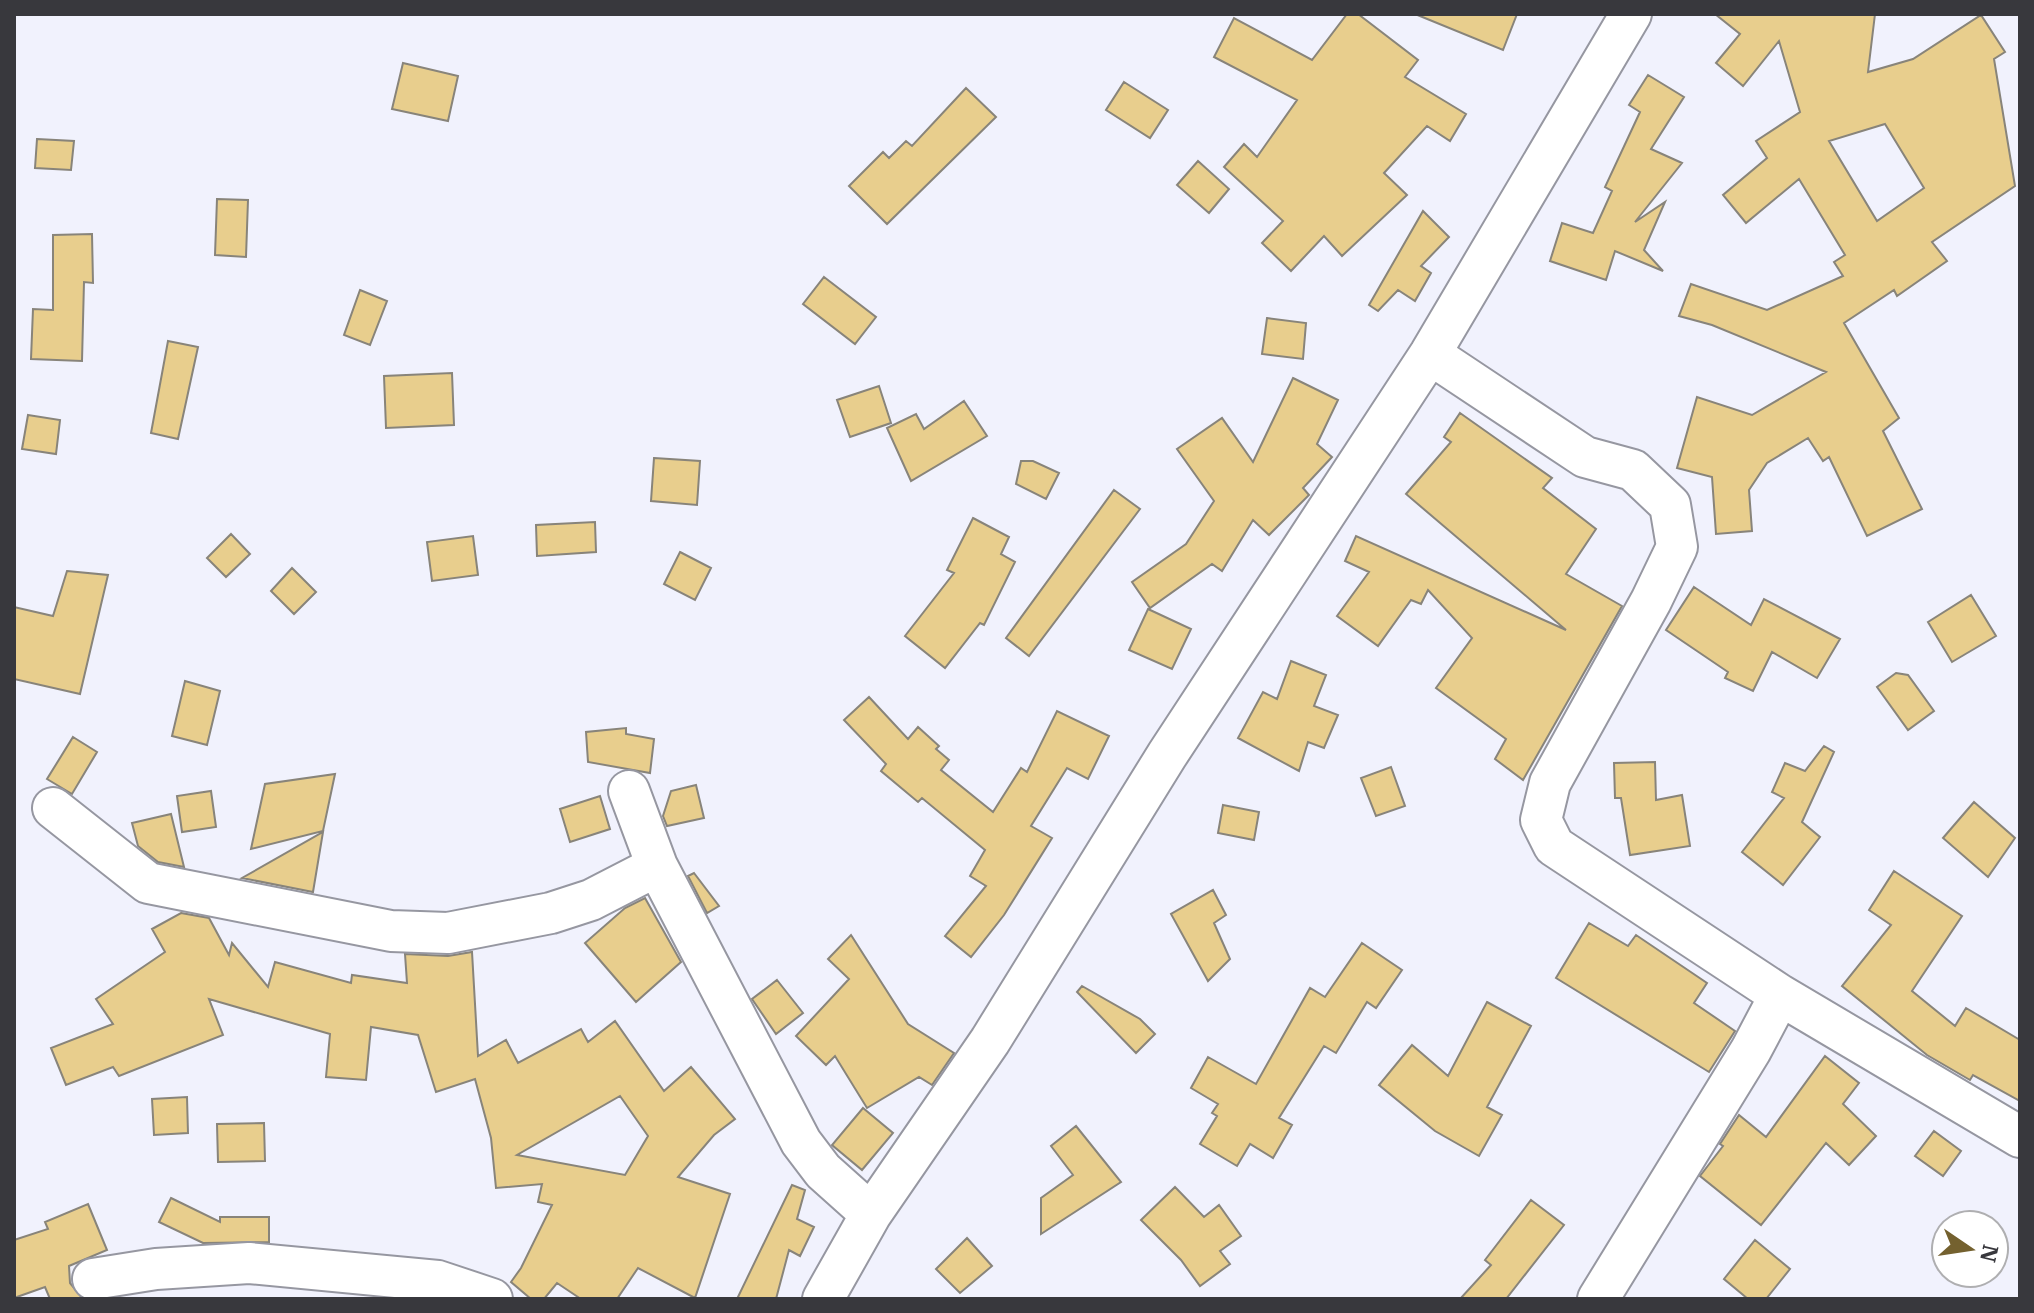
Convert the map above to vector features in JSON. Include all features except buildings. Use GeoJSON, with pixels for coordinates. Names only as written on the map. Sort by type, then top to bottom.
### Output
{"type":"FeatureCollection","features":[{"type":"Feature","properties":{"kind":"street"},"geometry":{"type":"LineString","coordinates":[[823,1299],[871,1214],[990,1041],[1167,755],[1430,354],[1631,14]]}},
{"type":"Feature","properties":{"kind":"street"},"geometry":{"type":"LineString","coordinates":[[1430,354],[1585,457],[1633,470],[1670,505],[1677,547],[1651,601],[1550,783],[1541,820],[1554,846],[1780,995],[2020,1137]]}},
{"type":"Feature","properties":{"kind":"street"},"geometry":{"type":"LineString","coordinates":[[629,791],[657,866],[801,1142],[823,1171],[871,1214]]}},
{"type":"Feature","properties":{"kind":"street"},"geometry":{"type":"LineString","coordinates":[[53,808],[148,883],[391,931],[448,933],[551,913],[591,900],[657,866]]}},
{"type":"Feature","properties":{"kind":"street"},"geometry":{"type":"LineString","coordinates":[[1598,1299],[1751,1050],[1780,995]]}},
{"type":"Feature","properties":{"kind":"street"},"geometry":{"type":"LineString","coordinates":[[93,1279],[156,1269],[249,1263],[438,1281],[492,1299]]}}]}
